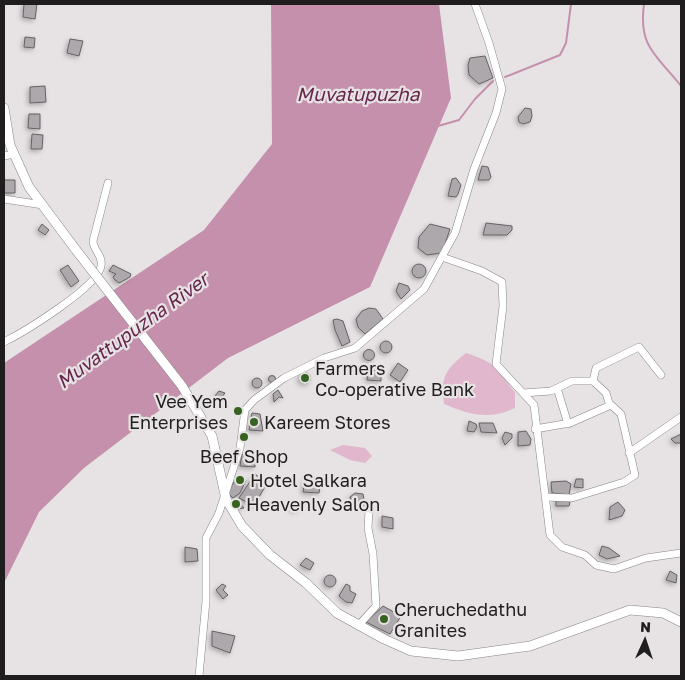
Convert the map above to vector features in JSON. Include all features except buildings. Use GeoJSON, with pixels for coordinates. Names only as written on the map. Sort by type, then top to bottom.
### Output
{"type":"FeatureCollection","features":[{"type":"Feature","properties":{"kind":"main road"},"geometry":{"type":"LineString","coordinates":[[4,108],[10,145],[28,187],[182,386],[212,436],[225,494],[242,526],[270,555],[306,583],[336,613],[358,626],[411,651],[458,656],[530,646],[630,610],[663,613],[681,622]]}},
{"type":"Feature","properties":{"kind":"street"},"geometry":{"type":"LineString","coordinates":[[199,676],[206,601],[206,538],[219,513],[240,448],[245,410],[254,400],[284,378],[324,358],[355,348],[424,289],[455,233],[474,169],[496,113],[502,89],[490,43],[475,4]]}},
{"type":"Feature","properties":{"kind":"street"},"geometry":{"type":"LineString","coordinates":[[4,156],[14,154]]}},
{"type":"Feature","properties":{"kind":"street"},"geometry":{"type":"LineString","coordinates":[[4,342],[46,316],[92,283],[101,268],[101,260],[93,247],[93,240],[108,183]]}},
{"type":"Feature","properties":{"kind":"street"},"geometry":{"type":"LineString","coordinates":[[4,199],[43,205]]}},
{"type":"Feature","properties":{"kind":"street"},"geometry":{"type":"LineString","coordinates":[[442,257],[482,271],[502,282],[504,306],[496,364],[534,405],[535,429],[550,535],[562,547],[585,555],[596,565],[614,569],[646,558],[681,552]]}},
{"type":"Feature","properties":{"kind":"street"},"geometry":{"type":"LineString","coordinates":[[593,381],[596,368],[639,347],[661,375]]}},
{"type":"Feature","properties":{"kind":"street"},"geometry":{"type":"LineString","coordinates":[[523,393],[551,391],[572,381],[593,381],[606,393],[611,404],[621,414],[635,475],[624,482],[572,498],[546,497]]}},
{"type":"Feature","properties":{"kind":"street"},"geometry":{"type":"LineString","coordinates":[[557,388],[568,424]]}},
{"type":"Feature","properties":{"kind":"street"},"geometry":{"type":"LineString","coordinates":[[535,429],[568,424],[611,404]]}},
{"type":"Feature","properties":{"kind":"street"},"geometry":{"type":"LineString","coordinates":[[629,453],[681,418]]}},
{"type":"Feature","properties":{"kind":"street"},"geometry":{"type":"LineString","coordinates":[[358,626],[376,606],[373,554],[368,528],[369,511]]}},
{"type":"Feature","properties":{"kind":"shaded area"},"geometry":{"type":"Polygon","coordinates":[[[466,353],[485,360],[498,369],[515,392],[515,408],[497,414],[479,415],[444,404],[443,387],[446,375],[453,365],[466,353]]]}},
{"type":"Feature","properties":{"kind":"shaded area"},"geometry":{"type":"Polygon","coordinates":[[[343,445],[365,448],[372,456],[365,463],[350,460],[330,450],[343,445]]]}},
{"type":"Feature","properties":{"kind":"water","name":"Muvatupuzha"},"geometry":{"type":"Polygon","coordinates":[[[271,4],[439,4],[451,98],[370,287],[228,358],[84,468],[39,512],[4,583],[4,363],[204,230],[272,144],[271,4]]]}},
{"type":"Feature","properties":{"kind":"waterway"},"geometry":{"type":"LineString","coordinates":[[505,77],[560,55],[566,43],[571,4]]}},
{"type":"Feature","properties":{"kind":"waterway"},"geometry":{"type":"LineString","coordinates":[[644,4],[644,31],[651,50],[681,86]]}},
{"type":"Feature","properties":{"kind":"waterway"},"geometry":{"type":"LineString","coordinates":[[438,126],[459,120],[475,99],[493,81]]}},
{"type":"Feature","properties":{"kind":"place","name":"Farmers Co-operative Bank"},"geometry":{"type":"Point","coordinates":[305,378]}},
{"type":"Feature","properties":{"kind":"place","name":"Vee Yem Enterprises"},"geometry":{"type":"Point","coordinates":[238,411]}},
{"type":"Feature","properties":{"kind":"place","name":"Kareem Stores"},"geometry":{"type":"Point","coordinates":[254,422]}},
{"type":"Feature","properties":{"kind":"place","name":"Beef Shop"},"geometry":{"type":"Point","coordinates":[244,437]}},
{"type":"Feature","properties":{"kind":"place","name":"Hotel Salkara"},"geometry":{"type":"Point","coordinates":[240,480]}},
{"type":"Feature","properties":{"kind":"place","name":"Heavenly Salon"},"geometry":{"type":"Point","coordinates":[236,504]}},
{"type":"Feature","properties":{"kind":"place","name":"Cheruchedathu Granites"},"geometry":{"type":"Point","coordinates":[384,619]}},
{"type":"Feature","properties":{"kind":"water label","name":"Muvattupuzha River"},"geometry":{"type":"Point","coordinates":[132,330]}}]}
